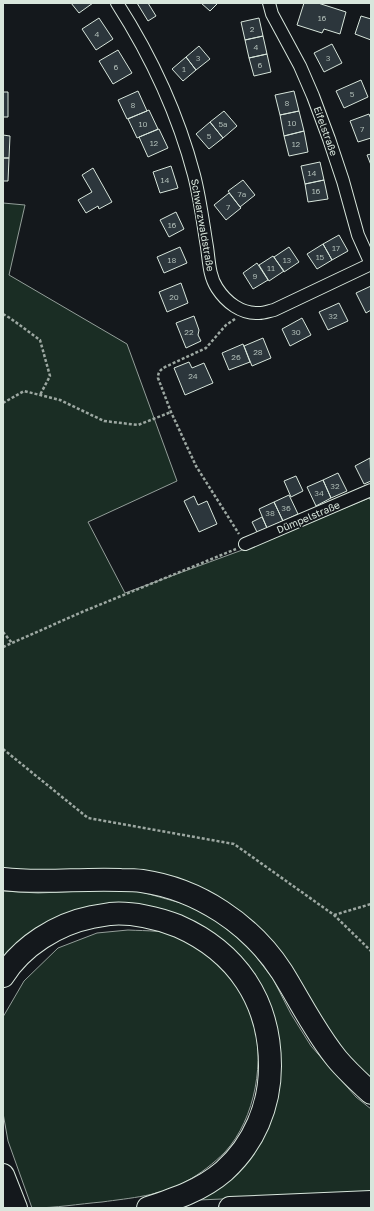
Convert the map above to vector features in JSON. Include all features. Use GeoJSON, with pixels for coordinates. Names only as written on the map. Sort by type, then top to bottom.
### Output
{"type":"FeatureCollection","features":[{"type":"Feature","properties":{"kind":"highway"},"geometry":{"type":"LineString","coordinates":[[3,879],[23,882],[106,879],[141,881],[166,886],[193,895],[221,912],[243,928],[263,947],[281,972],[319,1035],[337,1060],[371,1093]]}},
{"type":"Feature","properties":{"kind":"highway"},"geometry":{"type":"LineString","coordinates":[[3,976],[11,964],[32,945],[58,928],[82,919],[111,914],[140,915],[165,921],[190,932],[222,952],[240,972],[255,996],[264,1016],[268,1035],[270,1081],[261,1118],[239,1155],[223,1171],[199,1188],[148,1208]]}},
{"type":"Feature","properties":{"kind":"highway"},"geometry":{"type":"LineString","coordinates":[[5,1179],[16,1208]]}},
{"type":"Feature","properties":{"kind":"highway"},"geometry":{"type":"LineString","coordinates":[[230,1208],[371,1202]]}},
{"type":"Feature","properties":{"kind":"street","name":"Schwarzwaldstraße"},"geometry":{"type":"LineString","coordinates":[[117,3],[140,40],[153,65],[176,118],[194,176],[200,203],[211,272],[216,286],[224,298],[232,305],[248,312],[260,313],[274,310],[371,264]]}},
{"type":"Feature","properties":{"kind":"street","name":"Eifelstraße"},"geometry":{"type":"LineString","coordinates":[[269,3],[272,14],[300,66],[330,139],[358,235],[371,264]]}},
{"type":"Feature","properties":{"kind":"street","name":"Dümpelstraße"},"geometry":{"type":"LineString","coordinates":[[245,544],[371,490]]}},
{"type":"Feature","properties":{"kind":"path"},"geometry":{"type":"LineString","coordinates":[[3,647],[82,612],[245,544],[196,466],[171,412],[158,378],[158,374],[165,366],[206,348],[226,325],[248,312]]}},
{"type":"Feature","properties":{"kind":"path"},"geometry":{"type":"LineString","coordinates":[[3,314],[40,340],[50,376],[40,395]]}},
{"type":"Feature","properties":{"kind":"path"},"geometry":{"type":"LineString","coordinates":[[3,403],[24,391],[60,400],[104,421],[138,425],[171,412]]}},
{"type":"Feature","properties":{"kind":"path"},"geometry":{"type":"LineString","coordinates":[[3,632],[12,643]]}},
{"type":"Feature","properties":{"kind":"path"},"geometry":{"type":"LineString","coordinates":[[3,749],[88,818],[234,844],[334,915],[371,951]]}},
{"type":"Feature","properties":{"kind":"path"},"geometry":{"type":"LineString","coordinates":[[334,915],[371,904]]}},
{"type":"Feature","properties":{"kind":"green space"},"geometry":{"type":"Polygon","coordinates":[[[3,203],[25,205],[9,275],[127,344],[177,481],[88,522],[125,593],[245,549],[369,498],[371,501],[371,1082],[357,1069],[219,900],[3,871],[3,203]]]}},
{"type":"Feature","properties":{"kind":"green space"},"geometry":{"type":"Polygon","coordinates":[[[108,890],[138,891],[195,907],[228,929],[254,954],[273,979],[291,1014],[311,1046],[356,1097],[371,1109],[371,1193],[198,1200],[267,1124],[254,982],[127,906],[3,961],[3,891],[38,893],[108,890]]]}},
{"type":"Feature","properties":{"kind":"green space"},"geometry":{"type":"Polygon","coordinates":[[[128,930],[165,932],[185,938],[208,955],[240,990],[251,1011],[257,1034],[258,1070],[251,1106],[236,1138],[225,1152],[202,1172],[177,1186],[134,1198],[67,1206],[32,1208],[8,1141],[3,1113],[3,1017],[24,981],[58,948],[97,933],[128,930]]]}},
{"type":"Feature","properties":{"kind":"building"},"geometry":{"type":"Polygon","coordinates":[[[71,3],[93,3],[79,13],[71,3]]]}},
{"type":"Feature","properties":{"kind":"building"},"geometry":{"type":"Polygon","coordinates":[[[137,3],[148,3],[156,16],[148,21],[137,3]]]}},
{"type":"Feature","properties":{"kind":"building"},"geometry":{"type":"Polygon","coordinates":[[[201,3],[218,3],[210,11],[201,3]]]}},
{"type":"Feature","properties":{"kind":"building"},"geometry":{"type":"Polygon","coordinates":[[[304,3],[318,3],[346,12],[340,34],[324,29],[322,33],[297,25],[304,3]]]}},
{"type":"Feature","properties":{"kind":"building"},"geometry":{"type":"Polygon","coordinates":[[[361,16],[371,19],[371,40],[355,34],[361,16]]]}},
{"type":"Feature","properties":{"kind":"building"},"geometry":{"type":"Polygon","coordinates":[[[99,18],[113,39],[96,50],[82,29],[99,18]]]}},
{"type":"Feature","properties":{"kind":"building"},"geometry":{"type":"Polygon","coordinates":[[[259,18],[263,36],[245,40],[241,22],[259,18]]]}},
{"type":"Feature","properties":{"kind":"building"},"geometry":{"type":"Polygon","coordinates":[[[263,36],[267,54],[249,58],[245,40],[263,36]]]}},
{"type":"Feature","properties":{"kind":"building"},"geometry":{"type":"Polygon","coordinates":[[[332,44],[342,63],[324,72],[314,53],[332,44]]]}},
{"type":"Feature","properties":{"kind":"building"},"geometry":{"type":"Polygon","coordinates":[[[199,46],[210,59],[196,70],[186,57],[199,46]]]}},
{"type":"Feature","properties":{"kind":"building"},"geometry":{"type":"Polygon","coordinates":[[[118,50],[132,73],[113,84],[99,61],[118,50]]]}},
{"type":"Feature","properties":{"kind":"building"},"geometry":{"type":"Polygon","coordinates":[[[267,54],[271,72],[254,76],[249,58],[267,54]]]}},
{"type":"Feature","properties":{"kind":"building"},"geometry":{"type":"Polygon","coordinates":[[[186,57],[196,70],[183,81],[172,69],[186,57]]]}},
{"type":"Feature","properties":{"kind":"building"},"geometry":{"type":"Polygon","coordinates":[[[361,80],[368,97],[344,108],[336,91],[361,80]]]}},
{"type":"Feature","properties":{"kind":"building"},"geometry":{"type":"Polygon","coordinates":[[[138,91],[147,111],[127,119],[118,100],[138,91]]]}},
{"type":"Feature","properties":{"kind":"building"},"geometry":{"type":"Polygon","coordinates":[[[294,91],[299,111],[280,115],[275,95],[294,91]]]}},
{"type":"Feature","properties":{"kind":"building"},"geometry":{"type":"Polygon","coordinates":[[[3,92],[8,92],[8,117],[3,117],[3,92]]]}},
{"type":"Feature","properties":{"kind":"building"},"geometry":{"type":"Polygon","coordinates":[[[149,110],[158,129],[137,138],[128,119],[149,110]]]}},
{"type":"Feature","properties":{"kind":"building"},"geometry":{"type":"Polygon","coordinates":[[[224,111],[237,126],[223,138],[210,122],[224,111]]]}},
{"type":"Feature","properties":{"kind":"building"},"geometry":{"type":"Polygon","coordinates":[[[299,111],[304,131],[284,136],[280,115],[299,111]]]}},
{"type":"Feature","properties":{"kind":"building"},"geometry":{"type":"Polygon","coordinates":[[[369,114],[371,119],[371,138],[358,142],[350,121],[369,114]]]}},
{"type":"Feature","properties":{"kind":"building"},"geometry":{"type":"Polygon","coordinates":[[[210,122],[223,138],[209,149],[196,134],[210,122]]]}},
{"type":"Feature","properties":{"kind":"building"},"geometry":{"type":"Polygon","coordinates":[[[159,129],[168,148],[148,157],[139,137],[159,129]]]}},
{"type":"Feature","properties":{"kind":"building"},"geometry":{"type":"Polygon","coordinates":[[[304,131],[308,152],[289,156],[284,136],[304,131]]]}},
{"type":"Feature","properties":{"kind":"building"},"geometry":{"type":"Polygon","coordinates":[[[3,135],[10,136],[9,158],[3,158],[3,135]]]}},
{"type":"Feature","properties":{"kind":"building"},"geometry":{"type":"Polygon","coordinates":[[[371,154],[371,165],[367,155],[371,154]]]}},
{"type":"Feature","properties":{"kind":"building"},"geometry":{"type":"Polygon","coordinates":[[[3,158],[9,158],[8,181],[3,181],[3,158]]]}},
{"type":"Feature","properties":{"kind":"building"},"geometry":{"type":"Polygon","coordinates":[[[320,162],[324,180],[305,184],[301,166],[320,162]]]}},
{"type":"Feature","properties":{"kind":"building"},"geometry":{"type":"Polygon","coordinates":[[[171,166],[178,188],[160,193],[153,172],[171,166]]]}},
{"type":"Feature","properties":{"kind":"building"},"geometry":{"type":"Polygon","coordinates":[[[93,168],[112,202],[99,209],[98,206],[86,213],[78,200],[92,192],[82,175],[93,168]]]}},
{"type":"Feature","properties":{"kind":"building"},"geometry":{"type":"Polygon","coordinates":[[[243,180],[255,195],[240,207],[228,191],[243,180]]]}},
{"type":"Feature","properties":{"kind":"building"},"geometry":{"type":"Polygon","coordinates":[[[324,180],[328,199],[308,202],[305,184],[324,180]]]}},
{"type":"Feature","properties":{"kind":"building"},"geometry":{"type":"Polygon","coordinates":[[[229,193],[241,208],[226,220],[214,205],[229,193]]]}},
{"type":"Feature","properties":{"kind":"building"},"geometry":{"type":"Polygon","coordinates":[[[176,212],[184,229],[169,237],[160,220],[176,212]]]}},
{"type":"Feature","properties":{"kind":"building"},"geometry":{"type":"Polygon","coordinates":[[[339,235],[348,251],[332,260],[323,244],[339,235]]]}},
{"type":"Feature","properties":{"kind":"building"},"geometry":{"type":"Polygon","coordinates":[[[323,244],[332,260],[317,269],[307,254],[323,244]]]}},
{"type":"Feature","properties":{"kind":"building"},"geometry":{"type":"Polygon","coordinates":[[[180,247],[187,263],[164,273],[157,257],[180,247]]]}},
{"type":"Feature","properties":{"kind":"building"},"geometry":{"type":"Polygon","coordinates":[[[289,247],[299,262],[284,272],[274,257],[289,247]]]}},
{"type":"Feature","properties":{"kind":"building"},"geometry":{"type":"Polygon","coordinates":[[[273,256],[284,271],[269,281],[259,265],[273,256]]]}},
{"type":"Feature","properties":{"kind":"building"},"geometry":{"type":"Polygon","coordinates":[[[257,263],[268,280],[253,289],[243,273],[257,263]]]}},
{"type":"Feature","properties":{"kind":"building"},"geometry":{"type":"Polygon","coordinates":[[[181,283],[188,303],[167,312],[159,292],[181,283]]]}},
{"type":"Feature","properties":{"kind":"building"},"geometry":{"type":"Polygon","coordinates":[[[371,286],[371,310],[366,313],[356,293],[371,286]]]}},
{"type":"Feature","properties":{"kind":"building"},"geometry":{"type":"Polygon","coordinates":[[[339,303],[348,321],[328,330],[319,312],[339,303]]]}},
{"type":"Feature","properties":{"kind":"building"},"geometry":{"type":"Polygon","coordinates":[[[194,316],[199,330],[198,335],[201,341],[186,348],[176,323],[194,316]]]}},
{"type":"Feature","properties":{"kind":"building"},"geometry":{"type":"Polygon","coordinates":[[[302,318],[311,335],[290,346],[282,329],[302,318]]]}},
{"type":"Feature","properties":{"kind":"building"},"geometry":{"type":"Polygon","coordinates":[[[263,338],[271,358],[252,366],[244,346],[263,338]]]}},
{"type":"Feature","properties":{"kind":"building"},"geometry":{"type":"Polygon","coordinates":[[[243,344],[250,362],[229,370],[222,353],[243,344]]]}},
{"type":"Feature","properties":{"kind":"building"},"geometry":{"type":"Polygon","coordinates":[[[189,362],[192,368],[204,363],[213,383],[185,395],[174,368],[189,362]]]}},
{"type":"Feature","properties":{"kind":"building"},"geometry":{"type":"Polygon","coordinates":[[[370,458],[371,481],[364,484],[355,466],[370,458]]]}},
{"type":"Feature","properties":{"kind":"building"},"geometry":{"type":"Polygon","coordinates":[[[338,473],[347,491],[331,498],[323,480],[338,473]]]}},
{"type":"Feature","properties":{"kind":"building"},"geometry":{"type":"Polygon","coordinates":[[[296,476],[303,491],[291,497],[284,481],[296,476]]]}},
{"type":"Feature","properties":{"kind":"building"},"geometry":{"type":"Polygon","coordinates":[[[323,480],[331,498],[316,506],[307,487],[323,480]]]}},
{"type":"Feature","properties":{"kind":"building"},"geometry":{"type":"Polygon","coordinates":[[[289,495],[298,514],[283,521],[274,502],[289,495]]]}},
{"type":"Feature","properties":{"kind":"building"},"geometry":{"type":"Polygon","coordinates":[[[194,496],[198,505],[207,501],[217,524],[199,532],[184,501],[194,496]]]}},
{"type":"Feature","properties":{"kind":"building"},"geometry":{"type":"Polygon","coordinates":[[[274,502],[283,521],[267,528],[259,509],[274,502]]]}},
{"type":"Feature","properties":{"kind":"building"},"geometry":{"type":"Polygon","coordinates":[[[262,517],[267,528],[257,532],[252,522],[262,517]]]}}]}
